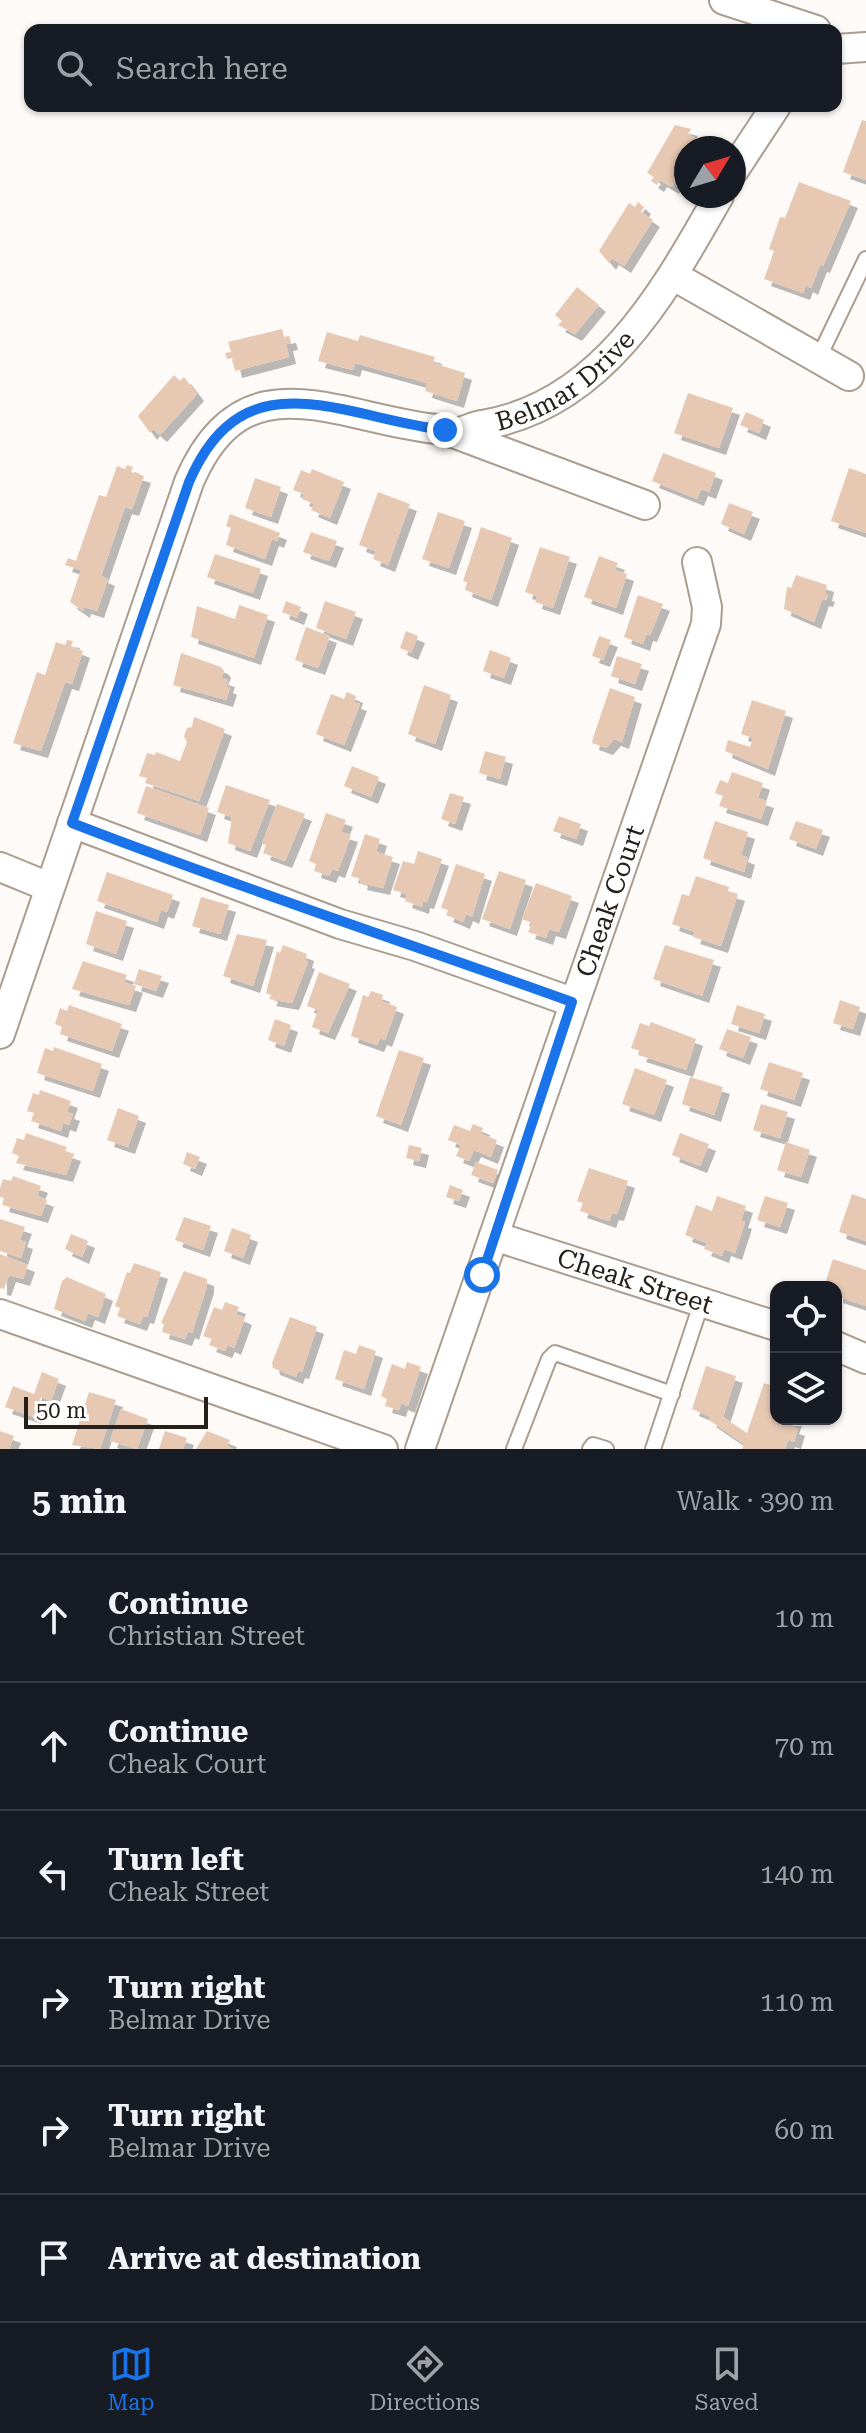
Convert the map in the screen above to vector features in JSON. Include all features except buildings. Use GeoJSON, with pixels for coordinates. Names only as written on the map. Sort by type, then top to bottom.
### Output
{"type":"FeatureCollection","features":[{"type":"Feature","properties":{"kind":"street"},"geometry":{"type":"LineString","coordinates":[[724,0],[798,24]]}},
{"type":"Feature","properties":{"kind":"street"},"geometry":{"type":"LineString","coordinates":[[746,152],[772,112]]}},
{"type":"Feature","properties":{"kind":"street","name":"Belmar Drive"},"geometry":{"type":"LineString","coordinates":[[0,1034],[189,482],[199,458],[217,434],[259,407],[288,402],[330,405],[453,433],[515,416],[581,381],[619,346],[674,276],[712,208]]}},
{"type":"Feature","properties":{"kind":"street"},"geometry":{"type":"LineString","coordinates":[[674,276],[849,376]]}},
{"type":"Feature","properties":{"kind":"street"},"geometry":{"type":"LineString","coordinates":[[453,433],[645,505]]}},
{"type":"Feature","properties":{"kind":"street","name":"Cheak Court"},"geometry":{"type":"LineString","coordinates":[[420,1449],[572,1002],[706,624],[707,607],[697,562]]}},
{"type":"Feature","properties":{"kind":"street"},"geometry":{"type":"LineString","coordinates":[[72,823],[340,924],[415,946],[572,1002]]}},
{"type":"Feature","properties":{"kind":"street"},"geometry":{"type":"LineString","coordinates":[[0,867],[49,887]]}},
{"type":"Feature","properties":{"kind":"street","name":"Cheak Street"},"geometry":{"type":"LineString","coordinates":[[494,1236],[770,1324]]}},
{"type":"Feature","properties":{"kind":"street"},"geometry":{"type":"LineString","coordinates":[[0,1314],[383,1449]]}},
{"type":"Feature","properties":{"kind":"street"},"geometry":{"type":"LineString","coordinates":[[842,1349],[866,1359]]}},
{"type":"Feature","properties":{"kind":"lane"},"geometry":{"type":"LineString","coordinates":[[818,359],[866,259]]}},
{"type":"Feature","properties":{"kind":"lane"},"geometry":{"type":"LineString","coordinates":[[653,1449],[702,1301]]}},
{"type":"Feature","properties":{"kind":"lane"},"geometry":{"type":"LineString","coordinates":[[514,1449],[549,1359],[555,1353],[672,1394]]}},
{"type":"Feature","properties":{"kind":"lane"},"geometry":{"type":"LineString","coordinates":[[590,1449],[593,1445],[606,1449]]}},
{"type":"Feature","properties":{"kind":"route"},"geometry":{"type":"LineString","coordinates":[[445,430],[418,427],[330,405],[288,402],[259,407],[217,434],[199,458],[189,482],[72,823],[340,924],[415,946],[572,1002],[482,1275]]}}]}
